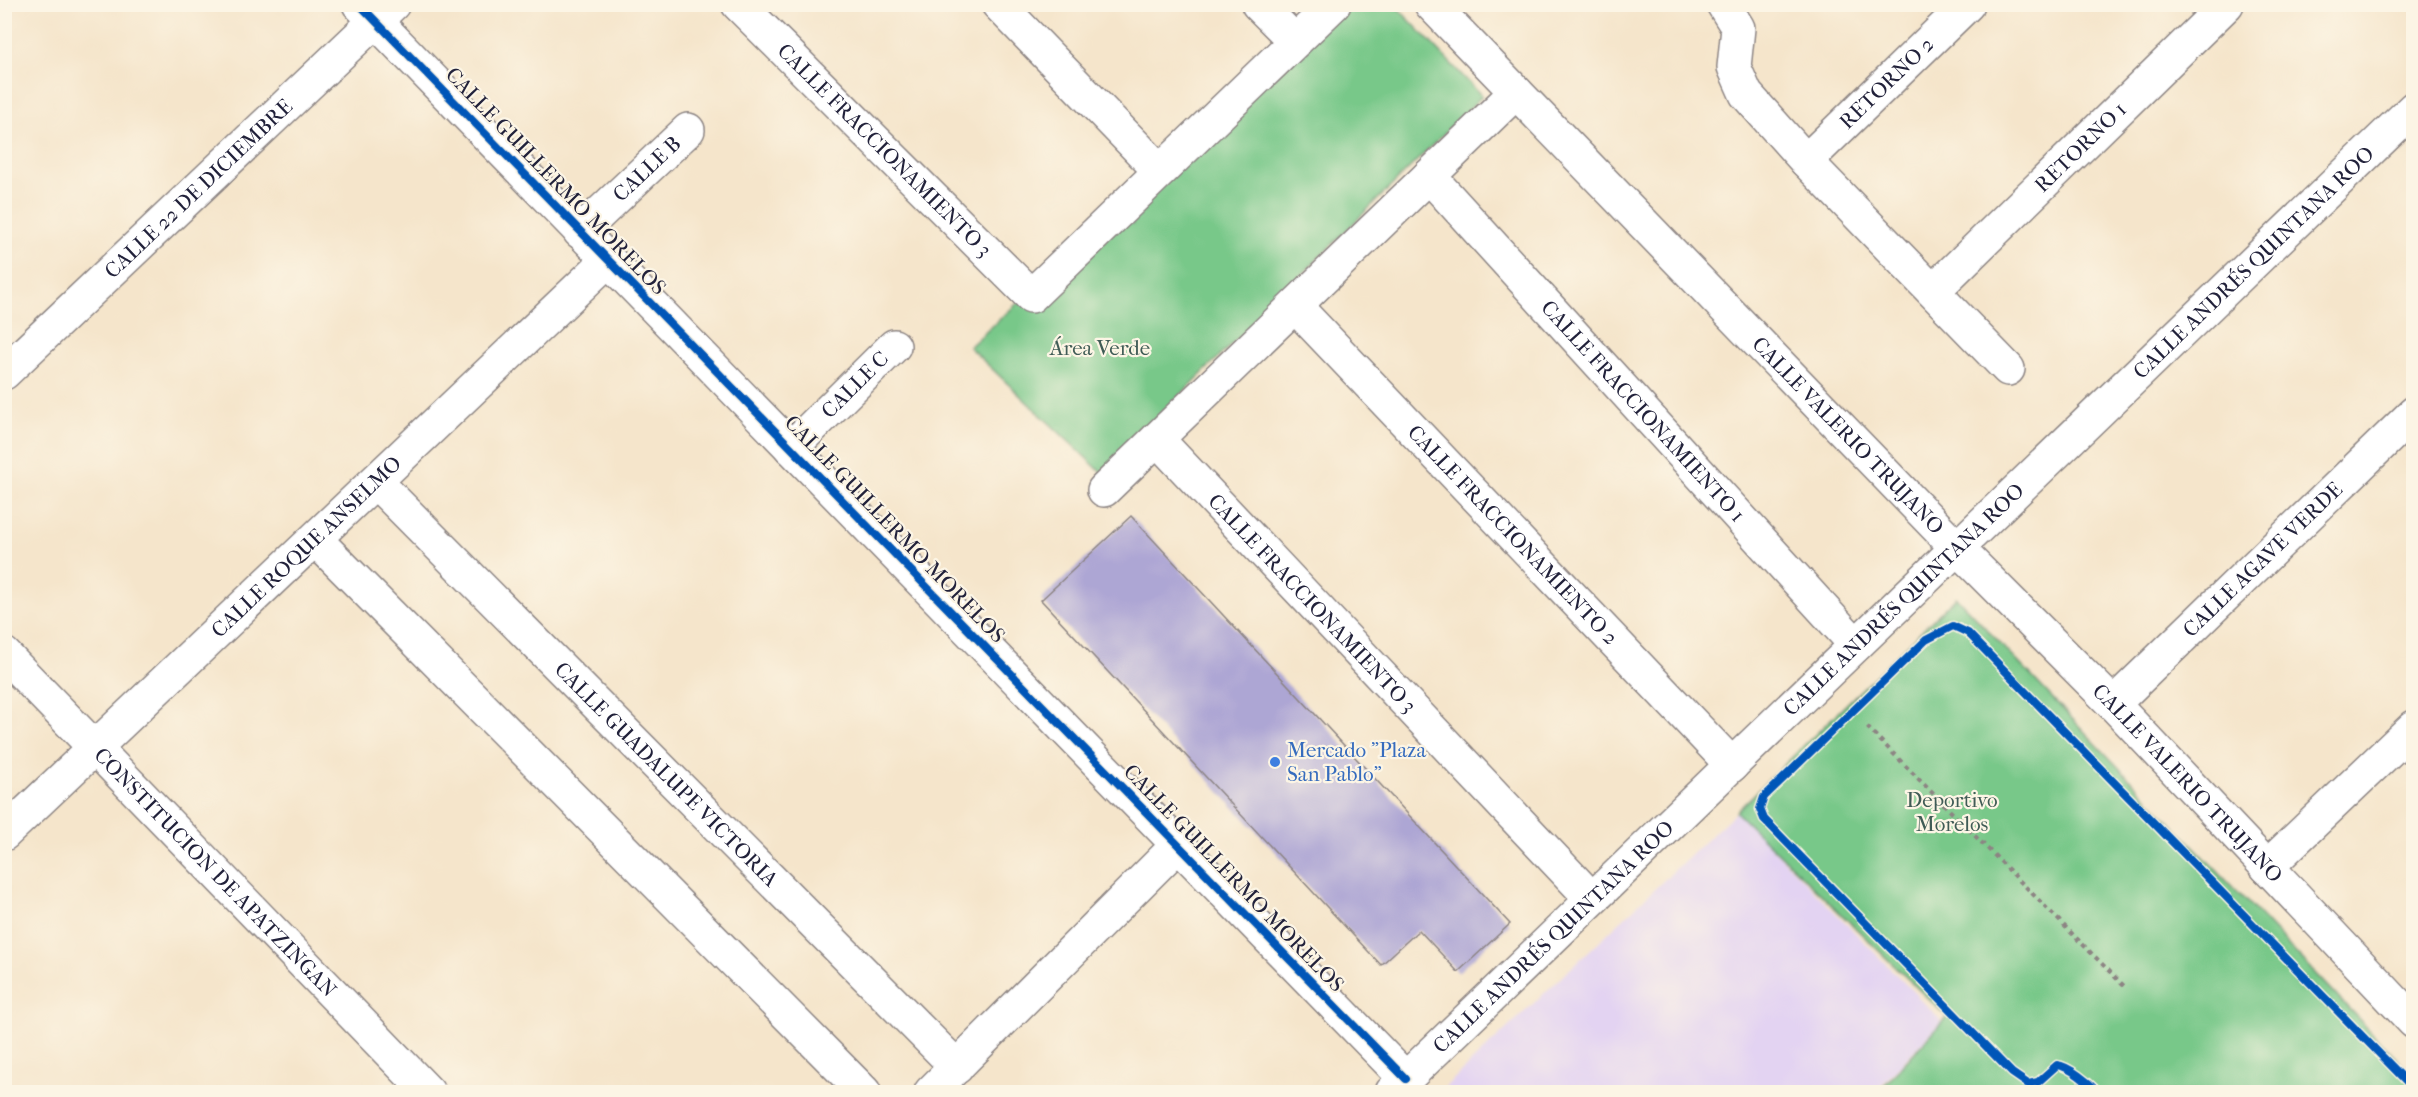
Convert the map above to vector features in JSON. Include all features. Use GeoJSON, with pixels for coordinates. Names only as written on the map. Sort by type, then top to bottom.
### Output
{"type":"FeatureCollection","features":[{"type":"Feature","properties":{"kind":"street","name":"CALLE FRACCIONAMIENTO 3"},"geometry":{"type":"LineString","coordinates":[[738,4],[1031,296],[1160,171]]}},
{"type":"Feature","properties":{"kind":"street"},"geometry":{"type":"LineString","coordinates":[[998,4],[1160,171],[1334,4]]}},
{"type":"Feature","properties":{"kind":"street"},"geometry":{"type":"LineString","coordinates":[[1258,4],[1295,41]]}},
{"type":"Feature","properties":{"kind":"street","name":"CALLE VALERIO TRUJANO"},"geometry":{"type":"LineString","coordinates":[[1431,4],[1957,548],[2113,705],[2414,1022]]}},
{"type":"Feature","properties":{"kind":"street"},"geometry":{"type":"LineString","coordinates":[[1723,4],[1738,28],[1734,67],[1746,94],[1806,161],[2008,369]]}},
{"type":"Feature","properties":{"kind":"street","name":"RETORNO 2"},"geometry":{"type":"LineString","coordinates":[[1806,161],[1968,4]]}},
{"type":"Feature","properties":{"kind":"street","name":"RETORNO 1"},"geometry":{"type":"LineString","coordinates":[[1933,291],[2227,4]]}},
{"type":"Feature","properties":{"kind":"street","name":"CALLE GUILLERMO MORELOS"},"geometry":{"type":"LineString","coordinates":[[376,10],[580,232],[1178,845],[1399,1086]]}},
{"type":"Feature","properties":{"kind":"street","name":"CALLE 22 DE DICIEMBRE"},"geometry":{"type":"LineString","coordinates":[[4,373],[376,10]]}},
{"type":"Feature","properties":{"kind":"street"},"geometry":{"type":"LineString","coordinates":[[1104,490],[1516,92]]}},
{"type":"Feature","properties":{"kind":"street","name":"CALLE ANDRÉS QUINTANA ROO"},"geometry":{"type":"LineString","coordinates":[[1399,1086],[2414,108]]}},
{"type":"Feature","properties":{"kind":"street","name":"CALLE B"},"geometry":{"type":"LineString","coordinates":[[580,232],[688,130]]}},
{"type":"Feature","properties":{"kind":"street","name":"CALLE FRACCIONAMIENTO 1"},"geometry":{"type":"LineString","coordinates":[[1429,176],[1856,645]]}},
{"type":"Feature","properties":{"kind":"street","name":"CALLE ROQUE ANSELMO"},"geometry":{"type":"LineString","coordinates":[[4,834],[316,540],[608,260]]}},
{"type":"Feature","properties":{"kind":"street","name":"CALLE FRACCIONAMIENTO 2"},"geometry":{"type":"LineString","coordinates":[[1295,306],[1732,765]]}},
{"type":"Feature","properties":{"kind":"street","name":"CALLE C"},"geometry":{"type":"LineString","coordinates":[[791,448],[894,346]]}},
{"type":"Feature","properties":{"kind":"street","name":"CALLE AGAVE VERDE"},"geometry":{"type":"LineString","coordinates":[[2113,705],[2414,413]]}},
{"type":"Feature","properties":{"kind":"street","name":"CALLE FRACCIONAMIENTO 3"},"geometry":{"type":"LineString","coordinates":[[1157,439],[1592,899]]}},
{"type":"Feature","properties":{"kind":"street","name":"CALLE GUADALUPE VICTORIA"},"geometry":{"type":"LineString","coordinates":[[376,482],[957,1067]]}},
{"type":"Feature","properties":{"kind":"street"},"geometry":{"type":"LineString","coordinates":[[316,540],[864,1092]]}},
{"type":"Feature","properties":{"kind":"street","name":"CONSTITUCION DE APATZINGAN"},"geometry":{"type":"LineString","coordinates":[[4,654],[428,1092]]}},
{"type":"Feature","properties":{"kind":"street"},"geometry":{"type":"LineString","coordinates":[[2267,867],[2414,727]]}},
{"type":"Feature","properties":{"kind":"street"},"geometry":{"type":"LineString","coordinates":[[931,1092],[1178,845]]}},
{"type":"Feature","properties":{"kind":"path"},"geometry":{"type":"LineString","coordinates":[[1867,727],[2126,988]]}},
{"type":"Feature","properties":{"kind":"shaded area"},"geometry":{"type":"Polygon","coordinates":[[[1736,812],[1942,1021],[1875,1092],[1440,1092],[1736,812]]]}},
{"type":"Feature","properties":{"kind":"green space","name":"Área Verde"},"geometry":{"type":"Polygon","coordinates":[[[1348,5],[1395,5],[1482,96],[1102,473],[969,347],[1348,5]]]}},
{"type":"Feature","properties":{"kind":"green space","name":"Deportivo Morelos"},"geometry":{"type":"Polygon","coordinates":[[[1956,597],[2413,1076],[2413,1092],[1878,1092],[1947,1017],[1736,812],[1956,597]]]}},
{"type":"Feature","properties":{"kind":"building","name":"Mercado \"Plaza San Pablo\""},"geometry":{"type":"Polygon","coordinates":[[[1131,516],[1510,924],[1458,972],[1419,930],[1381,965],[1041,600],[1131,516]]]}},
{"type":"Feature","properties":{"kind":"cycle path"},"geometry":{"type":"LineString","coordinates":[[359,4],[1406,1079]]}},
{"type":"Feature","properties":{"kind":"cycle path"},"geometry":{"type":"LineString","coordinates":[[2098,1092],[2062,1066],[2057,1065],[2038,1082],[2028,1084],[2012,1073],[1764,819],[1760,809],[1764,797],[1926,640],[1953,626],[1968,633],[2414,1089]]}},
{"type":"Feature","properties":{"kind":"place","name":"Mercado \"Plaza San Pablo\""},"geometry":{"type":"Point","coordinates":[1275,762]}}]}
